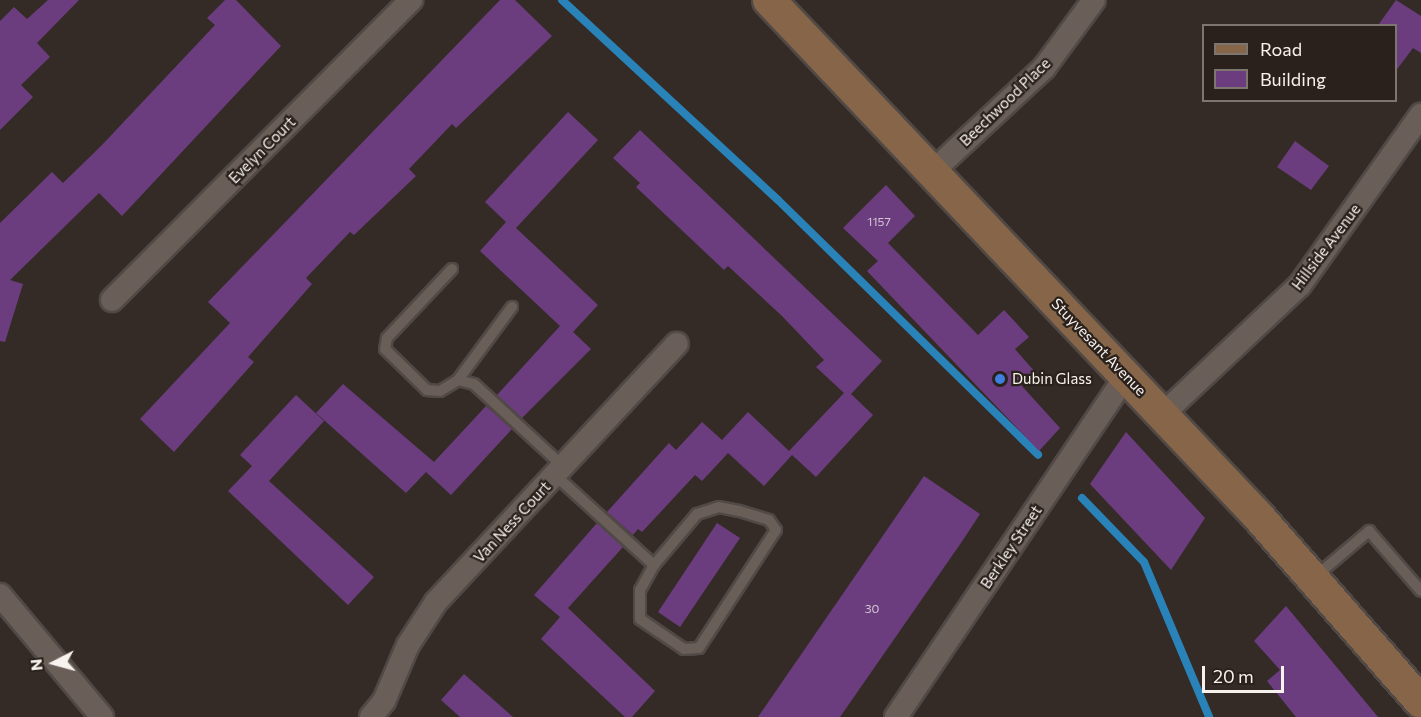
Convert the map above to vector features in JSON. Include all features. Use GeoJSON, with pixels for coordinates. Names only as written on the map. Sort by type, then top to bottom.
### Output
{"type":"FeatureCollection","features":[{"type":"Feature","properties":{"kind":"main road","name":"Stuyvesant Avenue"},"geometry":{"type":"LineString","coordinates":[[769,0],[1163,414],[1421,702]]}},
{"type":"Feature","properties":{"kind":"street","name":"Evelyn Court"},"geometry":{"type":"LineString","coordinates":[[112,300],[411,0]]}},
{"type":"Feature","properties":{"kind":"street","name":"Beechwood Place"},"geometry":{"type":"LineString","coordinates":[[932,172],[1044,68],[1094,0]]}},
{"type":"Feature","properties":{"kind":"street","name":"Hillside Avenue"},"geometry":{"type":"LineString","coordinates":[[1163,414],[1300,285],[1421,114]]}},
{"type":"Feature","properties":{"kind":"street","name":"Van Ness Court"},"geometry":{"type":"LineString","coordinates":[[371,717],[384,701],[408,645],[436,602],[677,344]]}},
{"type":"Feature","properties":{"kind":"street","name":"Berkley Street"},"geometry":{"type":"LineString","coordinates":[[896,717],[1126,376]]}},
{"type":"Feature","properties":{"kind":"street"},"geometry":{"type":"LineString","coordinates":[[0,595],[102,717]]}},
{"type":"Feature","properties":{"kind":"lane"},"geometry":{"type":"LineString","coordinates":[[452,269],[387,338],[385,349],[427,390],[440,392],[458,380],[512,307]]}},
{"type":"Feature","properties":{"kind":"lane"},"geometry":{"type":"LineString","coordinates":[[458,380],[474,384],[654,565]]}},
{"type":"Feature","properties":{"kind":"lane"},"geometry":{"type":"LineString","coordinates":[[719,507],[769,520],[776,530],[699,648],[684,649],[639,620],[640,590],[654,565],[697,514],[719,507]]}},
{"type":"Feature","properties":{"kind":"lane"},"geometry":{"type":"LineString","coordinates":[[1313,579],[1369,531],[1421,591]]}},
{"type":"Feature","properties":{"kind":"building"},"geometry":{"type":"Polygon","coordinates":[[[48,0],[79,0],[37,43],[50,57],[21,85],[33,97],[0,130],[0,21],[14,7],[27,19],[48,0]]]}},
{"type":"Feature","properties":{"kind":"building"},"geometry":{"type":"Polygon","coordinates":[[[225,0],[236,0],[281,46],[122,216],[99,193],[10,280],[23,284],[5,342],[0,341],[0,223],[52,172],[63,183],[102,145],[215,25],[207,18],[225,0]]]}},
{"type":"Feature","properties":{"kind":"building"},"geometry":{"type":"Polygon","coordinates":[[[500,0],[515,0],[552,36],[456,128],[452,124],[409,169],[416,176],[354,235],[350,232],[306,278],[312,284],[248,357],[254,362],[174,452],[140,419],[230,323],[208,302],[500,0]]]}},
{"type":"Feature","properties":{"kind":"building"},"geometry":{"type":"Polygon","coordinates":[[[1396,0],[1421,16],[1421,53],[1413,48],[1397,69],[1397,24],[1379,24],[1396,0]]]}},
{"type":"Feature","properties":{"kind":"building"},"geometry":{"type":"Polygon","coordinates":[[[568,112],[598,140],[516,228],[598,305],[573,332],[591,349],[522,418],[497,395],[560,326],[480,251],[506,222],[485,202],[568,112]]]}},
{"type":"Feature","properties":{"kind":"building"},"geometry":{"type":"Polygon","coordinates":[[[640,130],[882,361],[851,394],[873,415],[816,477],[792,455],[764,486],[728,453],[702,481],[695,475],[642,532],[638,529],[633,535],[607,512],[669,443],[676,450],[702,422],[722,440],[748,412],[789,451],[844,393],[816,367],[824,360],[782,316],[728,266],[724,270],[636,187],[640,183],[613,158],[640,130]]]}},
{"type":"Feature","properties":{"kind":"building"},"geometry":{"type":"Polygon","coordinates":[[[1295,141],[1329,166],[1311,190],[1277,167],[1295,141]]]}},
{"type":"Feature","properties":{"kind":"building"},"geometry":{"type":"Polygon","coordinates":[[[886,185],[915,216],[888,243],[978,335],[1004,310],[1029,337],[1015,349],[1035,372],[1021,385],[1060,428],[1039,451],[867,271],[878,261],[843,228],[886,185]]]}},
{"type":"Feature","properties":{"kind":"building"},"geometry":{"type":"Polygon","coordinates":[[[343,384],[434,462],[486,406],[512,429],[451,495],[426,472],[406,493],[316,413],[343,384]]]}},
{"type":"Feature","properties":{"kind":"building"},"geometry":{"type":"Polygon","coordinates":[[[296,395],[324,421],[269,481],[374,577],[348,605],[228,491],[252,466],[240,455],[296,395]]]}},
{"type":"Feature","properties":{"kind":"building"},"geometry":{"type":"Polygon","coordinates":[[[1126,432],[1205,518],[1171,570],[1090,484],[1126,432]]]}},
{"type":"Feature","properties":{"kind":"building"},"geometry":{"type":"Polygon","coordinates":[[[924,476],[980,514],[963,540],[840,717],[758,717],[924,476]]]}},
{"type":"Feature","properties":{"kind":"building"},"geometry":{"type":"Polygon","coordinates":[[[597,523],[623,547],[568,608],[655,691],[632,717],[625,717],[541,639],[560,617],[534,595],[597,523]]]}},
{"type":"Feature","properties":{"kind":"building"},"geometry":{"type":"Polygon","coordinates":[[[717,523],[740,538],[680,627],[658,612],[717,523]]]}},
{"type":"Feature","properties":{"kind":"building"},"geometry":{"type":"Polygon","coordinates":[[[1286,606],[1378,717],[1296,717],[1267,681],[1280,670],[1254,641],[1286,606]]]}},
{"type":"Feature","properties":{"kind":"building"},"geometry":{"type":"Polygon","coordinates":[[[464,674],[513,717],[460,717],[441,700],[464,674]]]}},
{"type":"Feature","properties":{"kind":"waterway"},"geometry":{"type":"LineString","coordinates":[[562,0],[778,200],[1038,455]]}},
{"type":"Feature","properties":{"kind":"waterway"},"geometry":{"type":"LineString","coordinates":[[1082,498],[1144,562],[1209,717]]}},
{"type":"Feature","properties":{"kind":"place","name":"Dubin Glass"},"geometry":{"type":"Point","coordinates":[1000,379]}}]}
